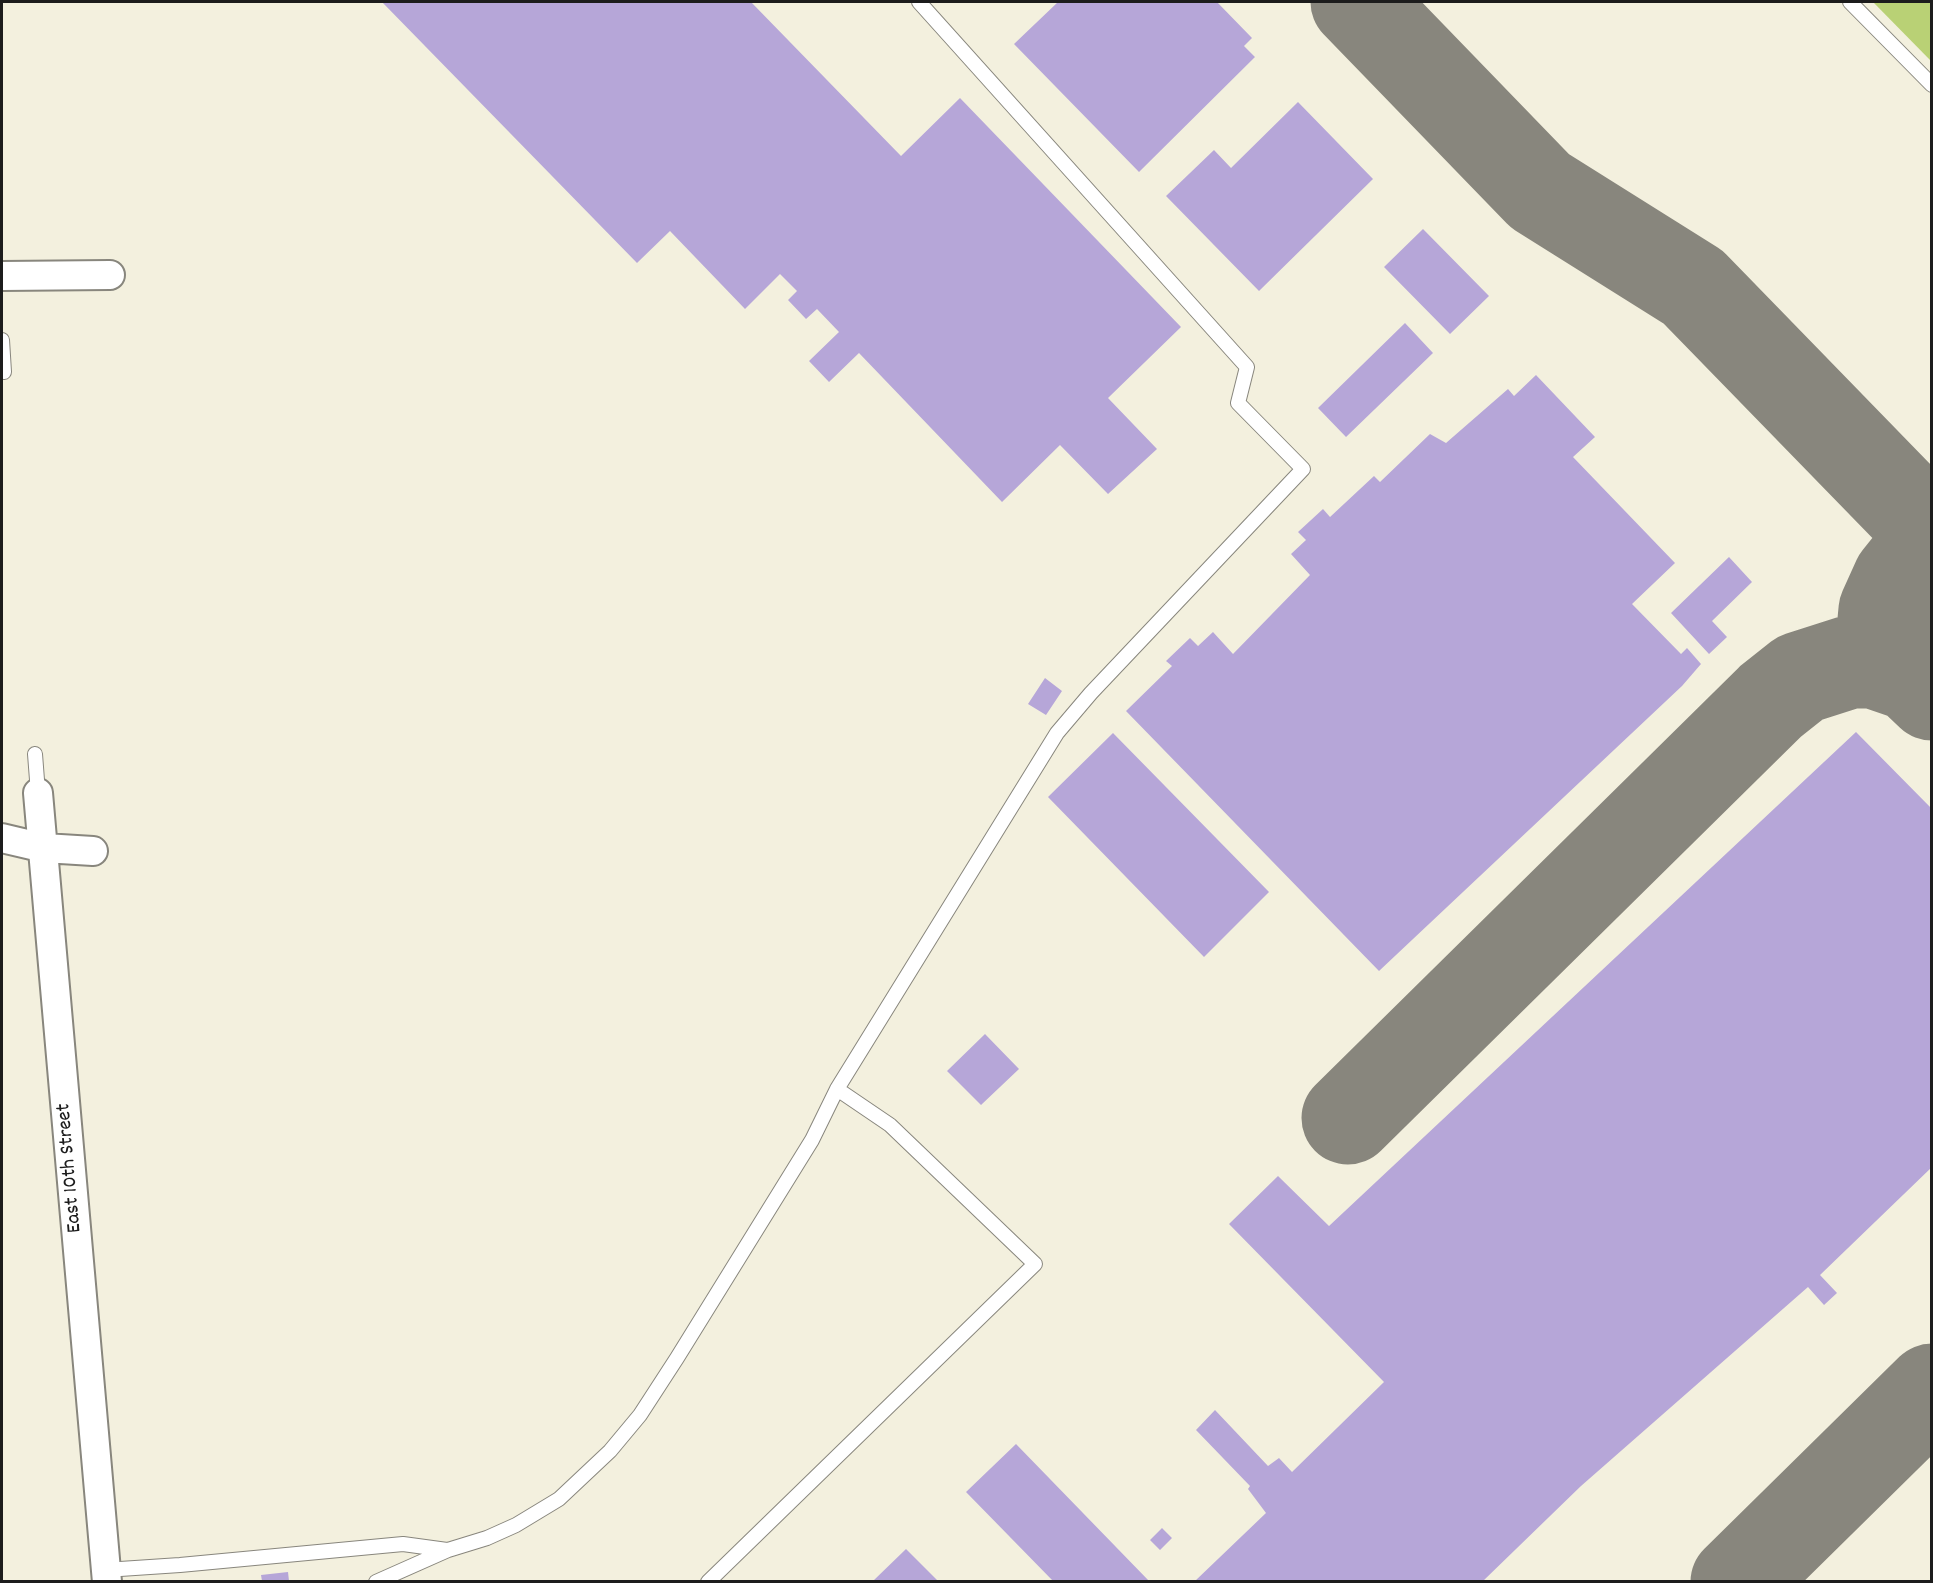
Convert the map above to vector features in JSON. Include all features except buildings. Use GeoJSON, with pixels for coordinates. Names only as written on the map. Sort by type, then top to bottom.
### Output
{"type":"FeatureCollection","features":[{"type":"Feature","properties":{"kind":"street"},"geometry":{"type":"LineString","coordinates":[[2,276],[110,275]]}},
{"type":"Feature","properties":{"kind":"street","name":"East 10th Street"},"geometry":{"type":"LineString","coordinates":[[38,793],[106,1576]]}},
{"type":"Feature","properties":{"kind":"street"},"geometry":{"type":"LineString","coordinates":[[2,838],[44,848],[93,851]]}},
{"type":"Feature","properties":{"kind":"lane"},"geometry":{"type":"LineString","coordinates":[[376,1581],[448,1550],[487,1538],[516,1525],[559,1499],[610,1451],[640,1415],[677,1358],[812,1140],[837,1089],[1057,733],[1091,693],[1303,469],[1238,403],[1247,367],[919,2]]}},
{"type":"Feature","properties":{"kind":"lane"},"geometry":{"type":"LineString","coordinates":[[1850,2],[1932,85]]}},
{"type":"Feature","properties":{"kind":"lane"},"geometry":{"type":"LineString","coordinates":[[2,340],[4,372]]}},
{"type":"Feature","properties":{"kind":"lane","name":"East 10th Street"},"geometry":{"type":"LineString","coordinates":[[35,754],[38,793]]}},
{"type":"Feature","properties":{"kind":"lane"},"geometry":{"type":"LineString","coordinates":[[708,1581],[1035,1264],[890,1125],[837,1089]]}},
{"type":"Feature","properties":{"kind":"lane"},"geometry":{"type":"LineString","coordinates":[[106,1576],[180,1565],[403,1544],[448,1550]]}},
{"type":"Feature","properties":{"kind":"green space"},"geometry":{"type":"Polygon","coordinates":[[[1873,2],[1931,2],[1931,61],[1873,2]]]}},
{"type":"Feature","properties":{"kind":"taxiway"},"geometry":{"type":"LineString","coordinates":[[1357,2],[1540,191],[1693,287],[1913,513],[1920,524],[1920,544],[1915,559],[1899,579],[1885,610],[1883,631],[1892,651],[1912,675]]}},
{"type":"Feature","properties":{"kind":"taxiway"},"geometry":{"type":"LineString","coordinates":[[1348,1118],[1771,701],[1800,678],[1850,662],[1874,662],[1912,675],[1932,694]]}},
{"type":"Feature","properties":{"kind":"taxiway"},"geometry":{"type":"LineString","coordinates":[[1737,1582],[1932,1390]]}}]}
